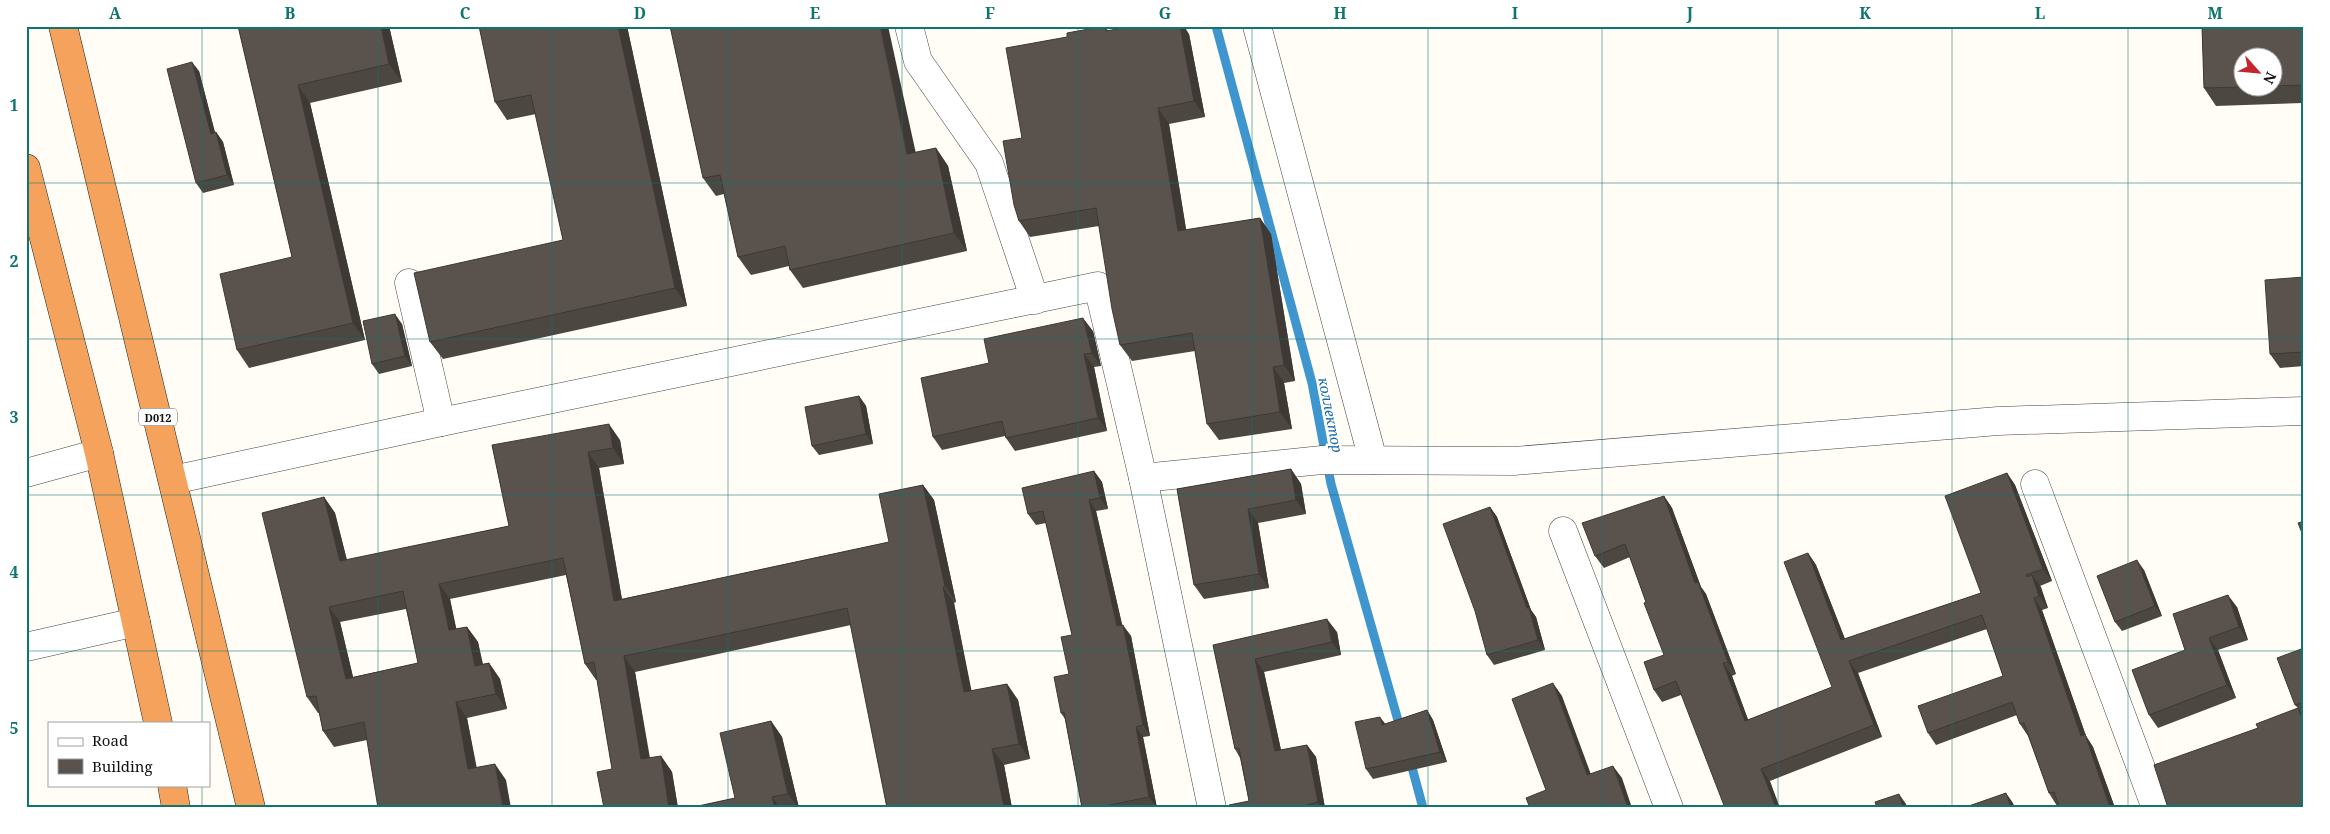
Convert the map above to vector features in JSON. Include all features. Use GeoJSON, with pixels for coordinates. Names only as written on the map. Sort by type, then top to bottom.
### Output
{"type":"FeatureCollection","features":[{"type":"Feature","properties":{"kind":"highway","name":"D012"},"geometry":{"type":"LineString","coordinates":[[63,26],[251,808]]}},
{"type":"Feature","properties":{"kind":"highway"},"geometry":{"type":"LineString","coordinates":[[26,168],[99,453],[158,722]]}},
{"type":"Feature","properties":{"kind":"highway"},"geometry":{"type":"LineString","coordinates":[[172,786],[176,808]]}},
{"type":"Feature","properties":{"kind":"street"},"geometry":{"type":"LineString","coordinates":[[908,26],[918,61],[989,163],[1035,300]]}},
{"type":"Feature","properties":{"kind":"street"},"geometry":{"type":"LineString","coordinates":[[1257,26],[1366,460]]}},
{"type":"Feature","properties":{"kind":"street"},"geometry":{"type":"LineString","coordinates":[[409,283],[441,422]]}},
{"type":"Feature","properties":{"kind":"street"},"geometry":{"type":"LineString","coordinates":[[173,480],[251,465],[441,422],[1098,286],[1143,478],[1212,808]]}},
{"type":"Feature","properties":{"kind":"street"},"geometry":{"type":"LineString","coordinates":[[1143,478],[1322,460],[1514,461],[1998,421],[2304,411]]}},
{"type":"Feature","properties":{"kind":"street"},"geometry":{"type":"LineString","coordinates":[[26,473],[99,453]]}},
{"type":"Feature","properties":{"kind":"street"},"geometry":{"type":"LineString","coordinates":[[2035,484],[2156,808]]}},
{"type":"Feature","properties":{"kind":"street"},"geometry":{"type":"LineString","coordinates":[[1564,531],[1669,808]]}},
{"type":"Feature","properties":{"kind":"street"},"geometry":{"type":"LineString","coordinates":[[26,647],[136,622]]}},
{"type":"Feature","properties":{"kind":"building"},"geometry":{"type":"Polygon","coordinates":[[[238,26],[381,26],[389,64],[298,85],[353,323],[237,350],[220,274],[292,257],[238,26]]]}},
{"type":"Feature","properties":{"kind":"building"},"geometry":{"type":"Polygon","coordinates":[[[479,26],[618,26],[675,288],[430,342],[414,273],[563,240],[531,95],[495,102],[479,26]]]}},
{"type":"Feature","properties":{"kind":"building"},"geometry":{"type":"Polygon","coordinates":[[[670,26],[880,26],[907,154],[936,148],[954,233],[790,270],[785,246],[738,257],[720,175],[703,178],[670,26]]]}},
{"type":"Feature","properties":{"kind":"building"},"geometry":{"type":"Polygon","coordinates":[[[1105,26],[1106,31],[1133,26],[1180,26],[1194,101],[1158,108],[1178,231],[1260,218],[1284,365],[1273,367],[1280,412],[1207,424],[1192,333],[1120,345],[1112,309],[1096,208],[1019,221],[1014,205],[1003,141],[1022,138],[1006,48],[1067,37],[1067,33],[1105,26]]]}},
{"type":"Feature","properties":{"kind":"building"},"geometry":{"type":"Polygon","coordinates":[[[2202,26],[2304,26],[2304,85],[2282,86],[2282,48],[2232,48],[2232,87],[2204,88],[2202,26]]]}},
{"type":"Feature","properties":{"kind":"building"},"geometry":{"type":"Polygon","coordinates":[[[192,62],[211,134],[216,132],[227,175],[196,183],[167,69],[192,62]]]}},
{"type":"Feature","properties":{"kind":"building"},"geometry":{"type":"Polygon","coordinates":[[[2304,277],[2304,352],[2270,354],[2265,280],[2304,277]]]}},
{"type":"Feature","properties":{"kind":"building"},"geometry":{"type":"Polygon","coordinates":[[[395,314],[405,356],[372,364],[363,321],[395,314]]]}},
{"type":"Feature","properties":{"kind":"building"},"geometry":{"type":"Polygon","coordinates":[[[1083,318],[1092,353],[1084,354],[1098,418],[1006,438],[1002,421],[933,437],[921,378],[989,363],[984,339],[1083,318]]]}},
{"type":"Feature","properties":{"kind":"building"},"geometry":{"type":"Polygon","coordinates":[[[859,396],[866,434],[812,446],[805,407],[859,396]]]}},
{"type":"Feature","properties":{"kind":"building"},"geometry":{"type":"Polygon","coordinates":[[[609,424],[613,448],[588,452],[614,601],[889,542],[879,494],[923,485],[945,586],[943,587],[964,692],[1007,684],[1019,744],[992,749],[1004,806],[997,808],[887,808],[847,608],[624,656],[641,759],[661,756],[669,808],[604,808],[597,772],[612,769],[594,662],[585,664],[563,558],[439,584],[449,630],[467,627],[475,666],[489,663],[496,694],[456,702],[468,769],[495,764],[503,808],[378,808],[364,722],[323,731],[316,696],[307,697],[262,513],[324,497],[340,561],[509,526],[492,445],[609,424]],[[403,591],[329,607],[346,679],[418,663],[403,591]]]}},
{"type":"Feature","properties":{"kind":"building"},"geometry":{"type":"Polygon","coordinates":[[[1291,469],[1296,500],[1248,509],[1259,574],[1194,585],[1177,489],[1291,469]]]}},
{"type":"Feature","properties":{"kind":"building"},"geometry":{"type":"Polygon","coordinates":[[[1094,471],[1100,498],[1089,500],[1117,626],[1123,625],[1143,725],[1136,727],[1149,797],[1095,808],[1082,808],[1064,712],[1061,713],[1054,677],[1069,674],[1061,637],[1072,635],[1043,511],[1028,514],[1022,488],[1094,471]]]}},
{"type":"Feature","properties":{"kind":"building"},"geometry":{"type":"Polygon","coordinates":[[[2007,473],[2043,569],[2026,575],[2027,577],[2032,575],[2039,596],[2034,598],[2081,736],[2085,734],[2110,807],[2112,806],[2113,808],[2060,808],[2054,792],[2049,793],[2024,723],[2020,724],[2012,702],[1928,733],[1918,706],[2003,676],[1982,615],[1849,661],[1874,725],[1761,769],[1776,808],[1725,808],[1676,681],[1654,690],[1644,662],[1664,655],[1644,603],[1646,602],[1625,544],[1595,556],[1582,523],[1664,496],[1695,583],[1698,582],[1728,662],[1723,663],[1745,721],[1832,687],[1784,562],[1808,553],[1841,640],[1981,593],[1945,496],[2007,473]]]}},
{"type":"Feature","properties":{"kind":"building"},"geometry":{"type":"Polygon","coordinates":[[[1490,507],[1527,608],[1529,608],[1538,640],[1487,655],[1475,611],[1443,524],[1490,507]]]}},
{"type":"Feature","properties":{"kind":"building"},"geometry":{"type":"Polygon","coordinates":[[[2304,521],[2304,538],[2298,523],[2304,521]]]}},
{"type":"Feature","properties":{"kind":"building"},"geometry":{"type":"Polygon","coordinates":[[[2137,560],[2155,606],[2115,622],[2097,576],[2137,560]]]}},
{"type":"Feature","properties":{"kind":"building"},"geometry":{"type":"Polygon","coordinates":[[[2228,595],[2239,627],[2209,638],[2227,685],[2149,715],[2132,670],[2185,650],[2173,614],[2228,595]]]}},
{"type":"Feature","properties":{"kind":"building"},"geometry":{"type":"Polygon","coordinates":[[[1327,619],[1332,642],[1255,659],[1275,751],[1307,745],[1318,802],[1296,808],[1229,808],[1229,805],[1249,801],[1239,748],[1235,749],[1213,645],[1327,619]]]}},
{"type":"Feature","properties":{"kind":"building"},"geometry":{"type":"Polygon","coordinates":[[[2304,648],[2304,702],[2295,705],[2277,658],[2304,648]]]}},
{"type":"Feature","properties":{"kind":"building"},"geometry":{"type":"Polygon","coordinates":[[[1553,683],[1587,775],[1613,766],[1628,808],[1530,808],[1526,798],[1546,790],[1512,699],[1553,683]]]}},
{"type":"Feature","properties":{"kind":"building"},"geometry":{"type":"Polygon","coordinates":[[[2298,708],[2304,723],[2304,808],[2168,808],[2154,765],[2258,728],[2256,724],[2298,708]]]}},
{"type":"Feature","properties":{"kind":"building"},"geometry":{"type":"Polygon","coordinates":[[[1427,710],[1440,752],[1366,769],[1355,722],[1380,717],[1382,725],[1427,710]]]}},
{"type":"Feature","properties":{"kind":"building"},"geometry":{"type":"Polygon","coordinates":[[[771,721],[788,794],[772,797],[775,808],[689,808],[735,798],[720,733],[771,721]]]}},
{"type":"Feature","properties":{"kind":"building"},"geometry":{"type":"Polygon","coordinates":[[[2006,793],[2011,808],[1963,808],[2006,793]]]}},
{"type":"Feature","properties":{"kind":"building"},"geometry":{"type":"Polygon","coordinates":[[[1899,794],[1903,808],[1877,808],[1875,802],[1899,794]]]}},
{"type":"Feature","properties":{"kind":"waterway","name":"коллектор"},"geometry":{"type":"LineString","coordinates":[[1216,26],[1312,383],[1331,484],[1401,731]]}},
{"type":"Feature","properties":{"kind":"waterway","name":"коллектор"},"geometry":{"type":"LineString","coordinates":[[1410,760],[1423,808]]}}]}
